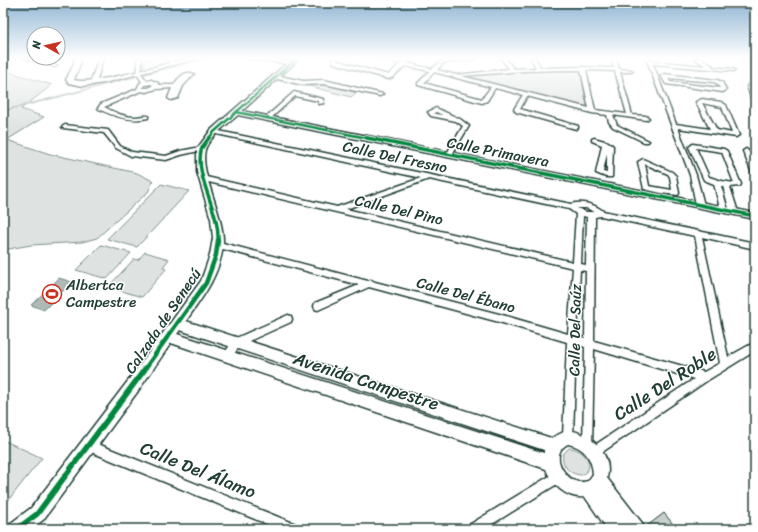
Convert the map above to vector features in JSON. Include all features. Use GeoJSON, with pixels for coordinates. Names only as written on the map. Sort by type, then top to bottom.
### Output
{"type":"FeatureCollection","features":[{"type":"Feature","properties":{"kind":"street"},"geometry":{"type":"LineString","coordinates":[[140,90],[139,86],[147,83],[155,83],[155,87]]}},
{"type":"Feature","properties":{"kind":"street"},"geometry":{"type":"LineString","coordinates":[[65,127],[106,131],[118,147],[131,154],[166,158],[180,153],[201,149],[214,132],[269,83]]}},
{"type":"Feature","properties":{"kind":"street"},"geometry":{"type":"LineString","coordinates":[[328,83],[380,94]]}},
{"type":"Feature","properties":{"kind":"street"},"geometry":{"type":"LineString","coordinates":[[422,83],[420,85],[482,101],[485,100],[494,86]]}},
{"type":"Feature","properties":{"kind":"street"},"geometry":{"type":"LineString","coordinates":[[482,83],[610,114],[646,118]]}},
{"type":"Feature","properties":{"kind":"street"},"geometry":{"type":"LineString","coordinates":[[587,83],[592,110]]}},
{"type":"Feature","properties":{"kind":"street"},"geometry":{"type":"LineString","coordinates":[[620,83],[630,116]]}},
{"type":"Feature","properties":{"kind":"street"},"geometry":{"type":"LineString","coordinates":[[658,83],[693,175],[700,205]]}},
{"type":"Feature","properties":{"kind":"street"},"geometry":{"type":"LineString","coordinates":[[668,83],[723,90],[719,83]]}},
{"type":"Feature","properties":{"kind":"street"},"geometry":{"type":"LineString","coordinates":[[698,83],[700,87]]}},
{"type":"Feature","properties":{"kind":"street"},"geometry":{"type":"LineString","coordinates":[[119,114],[101,108],[102,105],[140,90],[148,90],[155,87],[178,86]]}},
{"type":"Feature","properties":{"kind":"street"},"geometry":{"type":"LineString","coordinates":[[754,98],[750,86],[755,86]]}},
{"type":"Feature","properties":{"kind":"street"},"geometry":{"type":"LineString","coordinates":[[267,119],[293,94],[321,100],[321,103]]}},
{"type":"Feature","properties":{"kind":"street"},"geometry":{"type":"LineString","coordinates":[[526,94],[517,109],[518,111],[576,126]]}},
{"type":"Feature","properties":{"kind":"street"},"geometry":{"type":"LineString","coordinates":[[673,123],[697,126],[735,135],[737,134],[724,106],[721,104],[699,102],[712,129]]}},
{"type":"Feature","properties":{"kind":"street","name":"Calle Primavera"},"geometry":{"type":"LineString","coordinates":[[236,112],[603,186],[662,194],[700,205],[755,216]]}},
{"type":"Feature","properties":{"kind":"street"},"geometry":{"type":"LineString","coordinates":[[610,114],[612,122],[615,126],[646,141]]}},
{"type":"Feature","properties":{"kind":"street"},"geometry":{"type":"LineString","coordinates":[[449,155],[466,127],[465,124],[458,120]]}},
{"type":"Feature","properties":{"kind":"street","name":"Calle Del Fresno"},"geometry":{"type":"LineString","coordinates":[[214,132],[571,207],[580,213],[591,216],[601,213]]}},
{"type":"Feature","properties":{"kind":"street"},"geometry":{"type":"LineString","coordinates":[[594,140],[606,143],[610,146],[610,176],[604,176],[603,186]]}},
{"type":"Feature","properties":{"kind":"street"},"geometry":{"type":"LineString","coordinates":[[692,146],[721,150],[725,152],[738,183],[735,185],[716,182],[705,177],[692,146]]}},
{"type":"Feature","properties":{"kind":"street","name":"Calzada de Senecú"},"geometry":{"type":"LineString","coordinates":[[17,529],[37,514],[169,337],[206,283],[214,264],[219,245],[218,229],[213,208],[202,178],[201,149]]}},
{"type":"Feature","properties":{"kind":"street"},"geometry":{"type":"LineString","coordinates":[[746,151],[755,173]]}},
{"type":"Feature","properties":{"kind":"street"},"geometry":{"type":"LineString","coordinates":[[642,161],[669,172],[673,176],[676,193],[662,194],[646,187],[642,161]]}},
{"type":"Feature","properties":{"kind":"street"},"geometry":{"type":"LineString","coordinates":[[339,209],[429,177]]}},
{"type":"Feature","properties":{"kind":"street","name":"Calle Del Pino"},"geometry":{"type":"LineString","coordinates":[[202,178],[590,269]]}},
{"type":"Feature","properties":{"kind":"street"},"geometry":{"type":"LineString","coordinates":[[716,182],[724,210]]}},
{"type":"Feature","properties":{"kind":"street"},"geometry":{"type":"LineString","coordinates":[[726,184],[734,212]]}},
{"type":"Feature","properties":{"kind":"street","name":"Calle Del Fresno"},"geometry":{"type":"LineString","coordinates":[[571,207],[579,205],[588,206],[601,213],[755,246]]}},
{"type":"Feature","properties":{"kind":"street","name":"Calle Del Saúz"},"geometry":{"type":"LineString","coordinates":[[568,438],[572,339],[580,213]]}},
{"type":"Feature","properties":{"kind":"street","name":"Calle Del Saúz"},"geometry":{"type":"LineString","coordinates":[[591,216],[588,343],[591,449]]}},
{"type":"Feature","properties":{"kind":"street"},"geometry":{"type":"LineString","coordinates":[[698,234],[725,365]]}},
{"type":"Feature","properties":{"kind":"street","name":"Calle Del Ébano"},"geometry":{"type":"LineString","coordinates":[[219,245],[371,283],[705,377]]}},
{"type":"Feature","properties":{"kind":"street"},"geometry":{"type":"LineString","coordinates":[[318,306],[371,283]]}},
{"type":"Feature","properties":{"kind":"street"},"geometry":{"type":"LineString","coordinates":[[227,357],[237,342],[288,319]]}},
{"type":"Feature","properties":{"kind":"street","name":"Avenida Campestre"},"geometry":{"type":"LineString","coordinates":[[178,324],[265,351],[553,446]]}},
{"type":"Feature","properties":{"kind":"street","name":"Avenida Campestre"},"geometry":{"type":"LineString","coordinates":[[169,337],[551,463]]}},
{"type":"Feature","properties":{"kind":"street","name":"Calle Del Roble"},"geometry":{"type":"LineString","coordinates":[[591,449],[755,346]]}},
{"type":"Feature","properties":{"kind":"street"},"geometry":{"type":"LineString","coordinates":[[255,366],[265,351]]}},
{"type":"Feature","properties":{"kind":"street"},"geometry":{"type":"LineString","coordinates":[[380,407],[385,391]]}},
{"type":"Feature","properties":{"kind":"street"},"geometry":{"type":"LineString","coordinates":[[493,444],[496,427]]}},
{"type":"Feature","properties":{"kind":"street"},"geometry":{"type":"LineString","coordinates":[[562,438],[568,438],[581,441],[591,449],[601,467],[594,485],[581,490],[573,488],[558,477],[551,463],[551,451],[553,446],[562,438]]}},
{"type":"Feature","properties":{"kind":"street","name":"Calle Del Álamo"},"geometry":{"type":"LineString","coordinates":[[88,445],[290,528]]}},
{"type":"Feature","properties":{"kind":"street"},"geometry":{"type":"LineString","coordinates":[[473,529],[558,477]]}},
{"type":"Feature","properties":{"kind":"street"},"geometry":{"type":"LineString","coordinates":[[594,485],[617,529]]}},
{"type":"Feature","properties":{"kind":"street"},"geometry":{"type":"LineString","coordinates":[[594,485],[636,529]]}},
{"type":"Feature","properties":{"kind":"shaded area"},"geometry":{"type":"Polygon","coordinates":[[[3,83],[45,83],[52,85],[21,109],[44,117],[7,140],[50,154],[137,173],[153,181],[148,192],[97,238],[82,242],[31,245],[3,250],[3,83]]]}},
{"type":"Feature","properties":{"kind":"shaded area"},"geometry":{"type":"Polygon","coordinates":[[[492,83],[582,83],[587,107],[492,83]]]}},
{"type":"Feature","properties":{"kind":"shaded area"},"geometry":{"type":"Polygon","coordinates":[[[326,84],[356,93],[351,97],[305,85],[326,84]]]}},
{"type":"Feature","properties":{"kind":"shaded area"},"geometry":{"type":"Polygon","coordinates":[[[161,184],[189,191],[137,247],[107,239],[161,184]]]}},
{"type":"Feature","properties":{"kind":"shaded area"},"geometry":{"type":"Polygon","coordinates":[[[101,245],[131,253],[107,279],[76,270],[101,245]]]}},
{"type":"Feature","properties":{"kind":"shaded area"},"geometry":{"type":"Polygon","coordinates":[[[145,252],[169,259],[163,267],[166,269],[142,297],[108,287],[134,259],[138,260],[145,252]]]}},
{"type":"Feature","properties":{"kind":"shaded area","name":"Albertca Campestre"},"geometry":{"type":"Polygon","coordinates":[[[59,278],[72,282],[44,310],[31,305],[59,278]]]}},
{"type":"Feature","properties":{"kind":"shaded area"},"geometry":{"type":"Polygon","coordinates":[[[3,440],[42,458],[3,507],[3,440]]]}},
{"type":"Feature","properties":{"kind":"shaded area"},"geometry":{"type":"Polygon","coordinates":[[[569,448],[579,451],[587,458],[589,467],[582,475],[570,472],[563,462],[563,454],[569,448]]]}},
{"type":"Feature","properties":{"kind":"building"},"geometry":{"type":"Polygon","coordinates":[[[664,513],[677,529],[650,529],[647,526],[664,513]]]}},
{"type":"Feature","properties":{"kind":"waterway"},"geometry":{"type":"LineString","coordinates":[[3,111],[113,83]]}},
{"type":"Feature","properties":{"kind":"cycle path"},"geometry":{"type":"LineString","coordinates":[[17,529],[37,514],[133,386],[206,283],[216,255],[218,238],[216,219],[200,164],[201,149],[214,132],[269,83]]}},
{"type":"Feature","properties":{"kind":"cycle path"},"geometry":{"type":"LineString","coordinates":[[236,112],[755,216]]}},
{"type":"Feature","properties":{"kind":"place","name":"Albertca Campestre"},"geometry":{"type":"Point","coordinates":[52,294]}}]}
